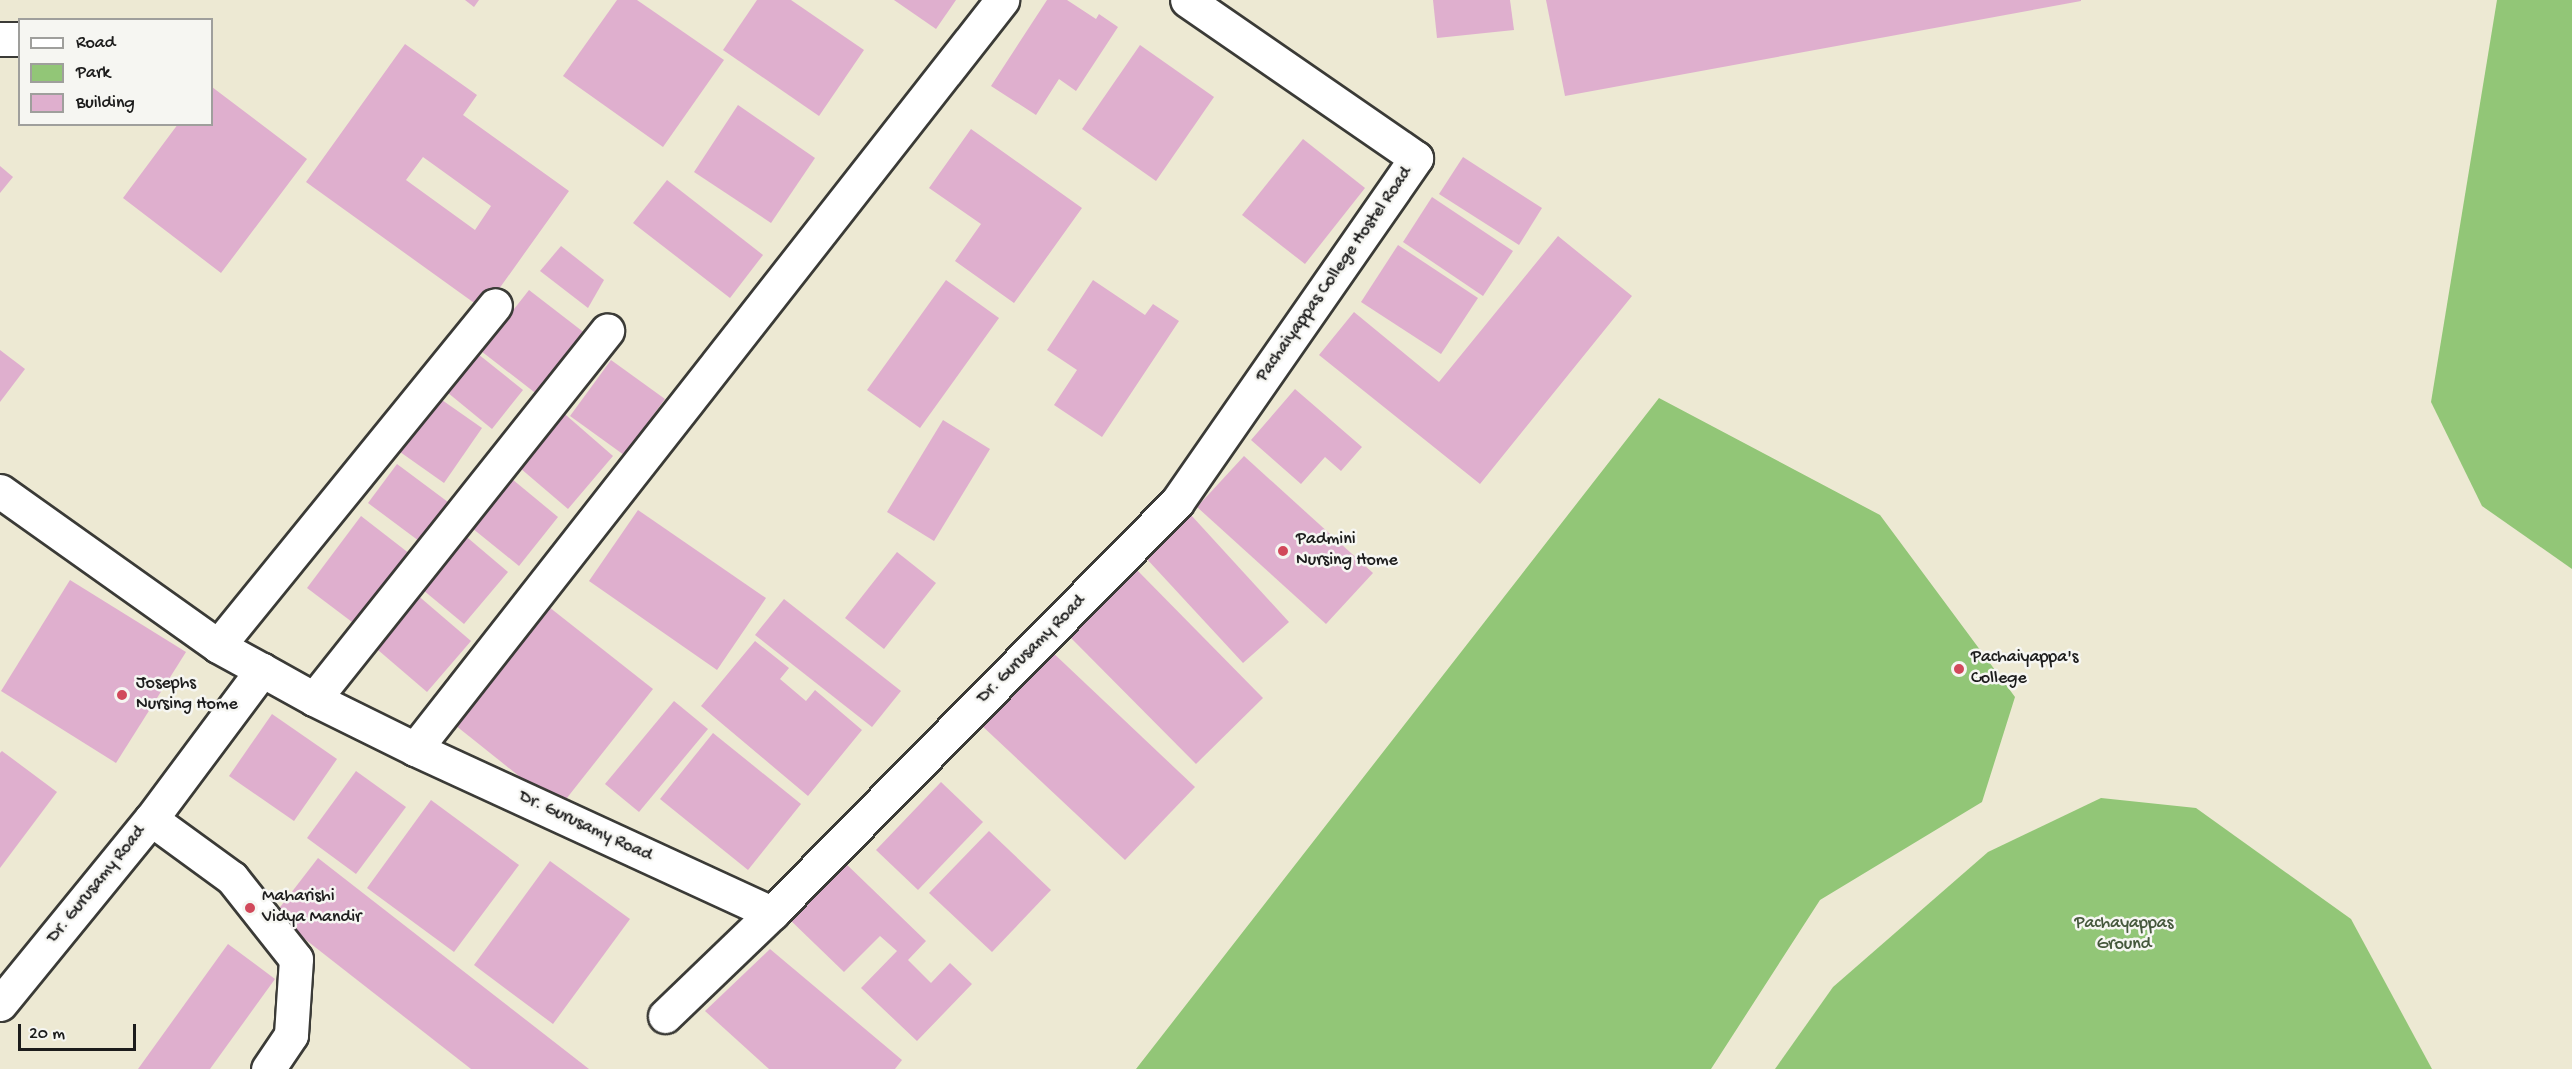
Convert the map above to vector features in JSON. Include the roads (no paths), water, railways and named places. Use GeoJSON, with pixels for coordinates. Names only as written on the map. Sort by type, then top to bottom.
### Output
{"type":"FeatureCollection","features":[{"type":"Feature","properties":{"kind":"street"},"geometry":{"type":"LineString","coordinates":[[416,749],[1002,0]]}},
{"type":"Feature","properties":{"kind":"street","name":"Pachaiyappas College Hostel Road"},"geometry":{"type":"LineString","coordinates":[[1177,502],[1416,158],[1187,0]]}},
{"type":"Feature","properties":{"kind":"street"},"geometry":{"type":"LineString","coordinates":[[0,39],[18,39]]}},
{"type":"Feature","properties":{"kind":"street"},"geometry":{"type":"LineString","coordinates":[[218,646],[495,305]]}},
{"type":"Feature","properties":{"kind":"street"},"geometry":{"type":"LineString","coordinates":[[314,699],[607,330]]}},
{"type":"Feature","properties":{"kind":"street"},"geometry":{"type":"LineString","coordinates":[[0,491],[218,646],[262,670]]}},
{"type":"Feature","properties":{"kind":"street","name":"Dr. Gurusamy Road"},"geometry":{"type":"LineString","coordinates":[[0,1004],[151,819],[262,670],[314,699],[416,749],[772,913],[1177,502]]}},
{"type":"Feature","properties":{"kind":"street"},"geometry":{"type":"LineString","coordinates":[[151,819],[232,878],[296,959],[291,1035],[268,1069]]}},
{"type":"Feature","properties":{"kind":"street"},"geometry":{"type":"LineString","coordinates":[[665,1016],[772,913]]}},
{"type":"Feature","properties":{"kind":"place","name":"Padmini Nursing Home"},"geometry":{"type":"Point","coordinates":[1283,551]}},
{"type":"Feature","properties":{"kind":"place","name":"Pachaiyappa's College"},"geometry":{"type":"Point","coordinates":[1959,669]}},
{"type":"Feature","properties":{"kind":"place","name":"Josephs Nursing Home"},"geometry":{"type":"Point","coordinates":[122,695]}},
{"type":"Feature","properties":{"kind":"place","name":"Maharishi Vidya Mandir"},"geometry":{"type":"Point","coordinates":[250,908]}},
{"type":"Feature","properties":{"kind":"park label","name":"Pachayappas Ground"},"geometry":{"type":"Point","coordinates":[2124,935]}}]}
